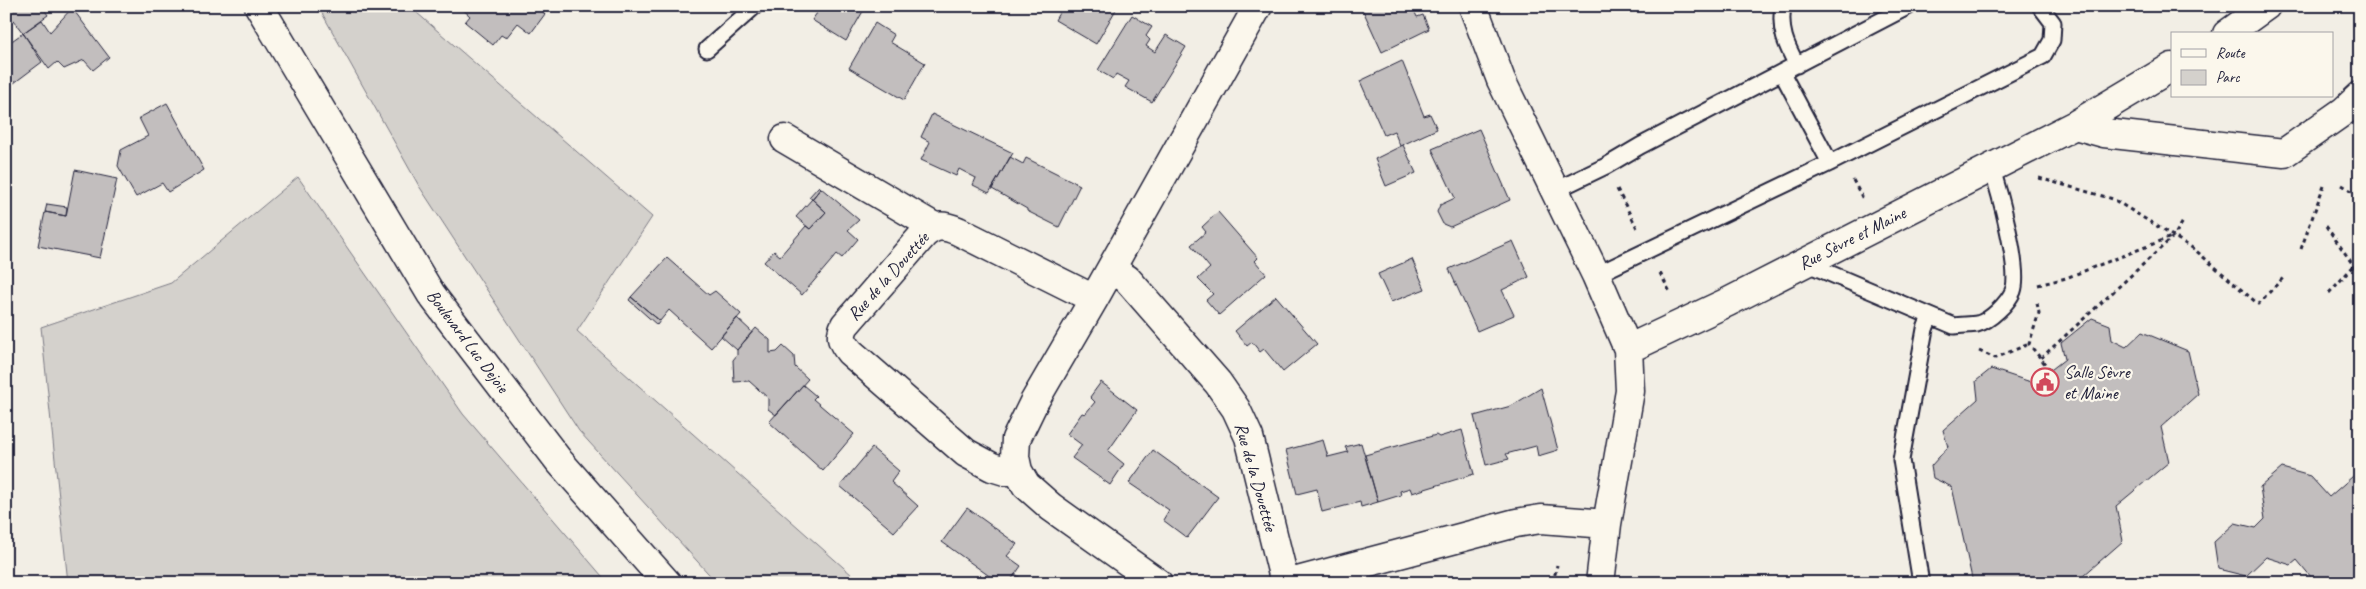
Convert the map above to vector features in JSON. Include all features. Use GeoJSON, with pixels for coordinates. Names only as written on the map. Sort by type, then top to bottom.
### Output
{"type":"FeatureCollection","features":[{"type":"Feature","properties":{"kind":"street","name":"Boulevard Luc Dejoie"},"geometry":{"type":"LineString","coordinates":[[259,6],[431,294],[558,461],[667,583]]}},
{"type":"Feature","properties":{"kind":"street","name":"Boulevard Luc Dejoie"},"geometry":{"type":"LineString","coordinates":[[272,6],[302,76]]}},
{"type":"Feature","properties":{"kind":"street"},"geometry":{"type":"LineString","coordinates":[[1158,583],[1051,507],[1026,484],[1018,470],[1015,457],[1016,439],[1022,423],[1111,269],[1258,6]]}},
{"type":"Feature","properties":{"kind":"street"},"geometry":{"type":"LineString","coordinates":[[1473,6],[1500,80],[1596,275],[1628,348],[1630,391],[1607,524],[1600,583]]}},
{"type":"Feature","properties":{"kind":"street"},"geometry":{"type":"LineString","coordinates":[[2230,32],[2266,6]]}},
{"type":"Feature","properties":{"kind":"street","name":"Rue Sèvre et Maine"},"geometry":{"type":"LineString","coordinates":[[1628,348],[1728,302],[2075,125],[2171,68]]}},
{"type":"Feature","properties":{"kind":"street"},"geometry":{"type":"LineString","coordinates":[[2075,125],[2104,133],[2284,153],[2344,111],[2360,96]]}},
{"type":"Feature","properties":{"kind":"street"},"geometry":{"type":"LineString","coordinates":[[784,139],[933,226]]}},
{"type":"Feature","properties":{"kind":"street","name":"Rue de la Douettée"},"geometry":{"type":"LineString","coordinates":[[1018,470],[1005,471],[992,467],[966,453],[850,352],[842,341],[840,334],[845,325],[933,226],[945,226],[958,231],[1094,299]]}},
{"type":"Feature","properties":{"kind":"street","name":"Rue de la Douettée"},"geometry":{"type":"LineString","coordinates":[[1111,269],[1127,278],[1218,383],[1236,409],[1249,437],[1285,583]]}},
{"type":"Feature","properties":{"kind":"street"},"geometry":{"type":"LineString","coordinates":[[1290,583],[1364,572],[1516,523],[1541,519],[1607,524]]}},
{"type":"Feature","properties":{"kind":"lane"},"geometry":{"type":"LineString","coordinates":[[707,49],[755,6]]}},
{"type":"Feature","properties":{"kind":"lane"},"geometry":{"type":"LineString","coordinates":[[1783,6],[1780,23],[1784,40],[1797,65]]}},
{"type":"Feature","properties":{"kind":"lane"},"geometry":{"type":"LineString","coordinates":[[1554,191],[1606,166],[1640,146],[1909,6]]}},
{"type":"Feature","properties":{"kind":"lane"},"geometry":{"type":"LineString","coordinates":[[1596,275],[1830,163],[2043,56],[2052,40],[2052,23],[2040,6]]}},
{"type":"Feature","properties":{"kind":"lane"},"geometry":{"type":"LineString","coordinates":[[1782,73],[1830,163]]}},
{"type":"Feature","properties":{"kind":"lane"},"geometry":{"type":"LineString","coordinates":[[1804,262],[1954,326],[1979,324],[2000,309],[2013,290],[2013,256],[1999,189],[1991,167]]}},
{"type":"Feature","properties":{"kind":"lane"},"geometry":{"type":"LineString","coordinates":[[1921,583],[1901,460],[1925,329],[1930,316]]}},
{"type":"Feature","properties":{"kind":"path"},"geometry":{"type":"LineString","coordinates":[[2035,176],[2113,199],[2194,249],[2258,304],[2285,276]]}},
{"type":"Feature","properties":{"kind":"path"},"geometry":{"type":"LineString","coordinates":[[1613,180],[1639,231]]}},
{"type":"Feature","properties":{"kind":"path"},"geometry":{"type":"LineString","coordinates":[[2301,249],[2324,185]]}},
{"type":"Feature","properties":{"kind":"path"},"geometry":{"type":"LineString","coordinates":[[2342,185],[2360,196]]}},
{"type":"Feature","properties":{"kind":"path"},"geometry":{"type":"LineString","coordinates":[[2041,358],[2174,236],[2184,220]]}},
{"type":"Feature","properties":{"kind":"path"},"geometry":{"type":"LineString","coordinates":[[2326,226],[2354,266],[2360,271]]}},
{"type":"Feature","properties":{"kind":"path"},"geometry":{"type":"LineString","coordinates":[[2033,287],[2066,278],[2174,236]]}},
{"type":"Feature","properties":{"kind":"path"},"geometry":{"type":"LineString","coordinates":[[2329,293],[2360,259]]}},
{"type":"Feature","properties":{"kind":"path"},"geometry":{"type":"LineString","coordinates":[[1657,267],[1673,298]]}},
{"type":"Feature","properties":{"kind":"path"},"geometry":{"type":"LineString","coordinates":[[2033,348],[2050,370]]}},
{"type":"Feature","properties":{"kind":"path"},"geometry":{"type":"LineString","coordinates":[[1553,583],[1557,565]]}},
{"type":"Feature","properties":{"kind":"green space"},"geometry":{"type":"Polygon","coordinates":[[[318,6],[409,6],[652,217],[577,331],[861,583],[717,583],[579,431],[419,186],[318,6]]]}},
{"type":"Feature","properties":{"kind":"green space"},"geometry":{"type":"Polygon","coordinates":[[[298,177],[463,414],[608,583],[68,583],[41,327],[171,283],[298,177]]]}},
{"type":"Feature","properties":{"kind":"building"},"geometry":{"type":"Polygon","coordinates":[[[6,6],[42,6],[48,15],[23,33],[6,11],[6,6]]]}},
{"type":"Feature","properties":{"kind":"building"},"geometry":{"type":"Polygon","coordinates":[[[459,6],[536,6],[545,14],[531,33],[518,23],[506,38],[501,35],[493,45],[465,22],[470,16],[459,6]]]}},
{"type":"Feature","properties":{"kind":"building"},"geometry":{"type":"Polygon","coordinates":[[[803,6],[866,6],[846,41],[812,20],[817,13],[803,6]]]}},
{"type":"Feature","properties":{"kind":"building"},"geometry":{"type":"Polygon","coordinates":[[[1063,6],[1118,6],[1096,44],[1055,20],[1063,6]]]}},
{"type":"Feature","properties":{"kind":"building"},"geometry":{"type":"Polygon","coordinates":[[[1361,6],[1412,6],[1417,17],[1423,15],[1429,29],[1382,52],[1361,6]]]}},
{"type":"Feature","properties":{"kind":"building"},"geometry":{"type":"Polygon","coordinates":[[[72,8],[109,57],[93,70],[84,60],[64,69],[57,62],[49,69],[23,33],[42,20],[50,32],[72,8]]]}},
{"type":"Feature","properties":{"kind":"building"},"geometry":{"type":"Polygon","coordinates":[[[1132,15],[1152,27],[1146,36],[1150,40],[1146,46],[1155,52],[1166,35],[1186,47],[1152,102],[1125,87],[1129,81],[1116,74],[1113,79],[1098,70],[1132,15]]]}},
{"type":"Feature","properties":{"kind":"building"},"geometry":{"type":"Polygon","coordinates":[[[875,23],[894,35],[890,42],[925,63],[904,100],[849,68],[875,23]]]}},
{"type":"Feature","properties":{"kind":"building"},"geometry":{"type":"Polygon","coordinates":[[[23,33],[42,62],[6,89],[6,45],[23,33]]]}},
{"type":"Feature","properties":{"kind":"building"},"geometry":{"type":"Polygon","coordinates":[[[1402,61],[1424,116],[1430,114],[1437,129],[1400,146],[1394,131],[1384,135],[1360,81],[1402,61]]]}},
{"type":"Feature","properties":{"kind":"building"},"geometry":{"type":"Polygon","coordinates":[[[167,103],[204,170],[168,192],[162,183],[136,197],[118,166],[121,150],[148,136],[139,118],[167,103]]]}},
{"type":"Feature","properties":{"kind":"building"},"geometry":{"type":"Polygon","coordinates":[[[932,114],[1013,153],[989,193],[973,185],[976,178],[959,169],[956,176],[921,160],[930,142],[921,137],[932,114]]]}},
{"type":"Feature","properties":{"kind":"building"},"geometry":{"type":"Polygon","coordinates":[[[1479,129],[1510,200],[1450,227],[1443,224],[1437,212],[1440,205],[1455,198],[1432,149],[1479,129]]]}},
{"type":"Feature","properties":{"kind":"building"},"geometry":{"type":"Polygon","coordinates":[[[1403,145],[1416,173],[1386,186],[1375,159],[1403,145]]]}},
{"type":"Feature","properties":{"kind":"building"},"geometry":{"type":"Polygon","coordinates":[[[1010,157],[1023,164],[1026,158],[1080,185],[1059,227],[1027,211],[1027,209],[992,189],[1010,157]]]}},
{"type":"Feature","properties":{"kind":"building"},"geometry":{"type":"Polygon","coordinates":[[[75,170],[117,179],[100,258],[38,246],[45,212],[66,216],[75,170]]]}},
{"type":"Feature","properties":{"kind":"building"},"geometry":{"type":"Polygon","coordinates":[[[819,186],[821,188],[812,199],[809,197],[819,186]]]}},
{"type":"Feature","properties":{"kind":"building"},"geometry":{"type":"Polygon","coordinates":[[[821,188],[859,220],[848,230],[858,239],[842,258],[837,254],[802,295],[764,262],[774,251],[780,256],[806,226],[810,229],[826,212],[812,199],[821,188]]]}},
{"type":"Feature","properties":{"kind":"building"},"geometry":{"type":"Polygon","coordinates":[[[812,199],[826,212],[810,229],[796,217],[812,199]]]}},
{"type":"Feature","properties":{"kind":"building"},"geometry":{"type":"Polygon","coordinates":[[[47,204],[67,207],[66,216],[45,212],[47,204]]]}},
{"type":"Feature","properties":{"kind":"building"},"geometry":{"type":"Polygon","coordinates":[[[1218,212],[1258,258],[1255,261],[1266,274],[1219,315],[1206,300],[1213,294],[1198,279],[1210,268],[1191,245],[1206,232],[1202,227],[1218,212]]]}},
{"type":"Feature","properties":{"kind":"building"},"geometry":{"type":"Polygon","coordinates":[[[1513,241],[1529,277],[1502,290],[1514,315],[1477,331],[1449,269],[1513,241]]]}},
{"type":"Feature","properties":{"kind":"building"},"geometry":{"type":"Polygon","coordinates":[[[667,258],[709,295],[715,291],[741,314],[711,348],[669,310],[660,321],[631,297],[667,258]]]}},
{"type":"Feature","properties":{"kind":"building"},"geometry":{"type":"Polygon","coordinates":[[[1412,259],[1425,289],[1391,302],[1378,274],[1412,259]]]}},
{"type":"Feature","properties":{"kind":"building"},"geometry":{"type":"Polygon","coordinates":[[[1276,296],[1317,344],[1283,372],[1264,349],[1260,352],[1252,342],[1247,346],[1235,331],[1276,296]]]}},
{"type":"Feature","properties":{"kind":"building"},"geometry":{"type":"Polygon","coordinates":[[[631,297],[660,321],[657,325],[629,300],[631,297]]]}},
{"type":"Feature","properties":{"kind":"building"},"geometry":{"type":"Polygon","coordinates":[[[737,318],[752,332],[737,350],[721,336],[737,318]]]}},
{"type":"Feature","properties":{"kind":"building"},"geometry":{"type":"Polygon","coordinates":[[[2092,318],[2110,325],[2112,340],[2126,347],[2142,332],[2188,351],[2198,394],[2161,427],[2169,462],[2116,506],[2123,541],[2075,583],[1973,583],[1952,487],[1933,478],[1931,466],[1948,447],[1943,430],[1978,399],[1976,381],[1991,369],[2034,383],[2065,359],[2061,343],[2092,318]]]}},
{"type":"Feature","properties":{"kind":"building"},"geometry":{"type":"Polygon","coordinates":[[[756,328],[770,340],[770,353],[777,352],[783,346],[794,356],[795,367],[808,379],[776,415],[768,409],[768,398],[749,381],[734,382],[733,360],[737,355],[737,350],[756,328]]]}},
{"type":"Feature","properties":{"kind":"building"},"geometry":{"type":"Polygon","coordinates":[[[1101,382],[1137,410],[1108,451],[1124,464],[1110,485],[1072,458],[1082,445],[1067,434],[1082,413],[1085,414],[1095,402],[1090,397],[1101,382]]]}},
{"type":"Feature","properties":{"kind":"building"},"geometry":{"type":"Polygon","coordinates":[[[803,385],[816,396],[813,399],[854,434],[823,471],[769,422],[803,385]]]}},
{"type":"Feature","properties":{"kind":"building"},"geometry":{"type":"Polygon","coordinates":[[[1541,388],[1558,450],[1538,456],[1536,446],[1506,454],[1509,459],[1486,465],[1474,416],[1511,406],[1541,388]]]}},
{"type":"Feature","properties":{"kind":"building"},"geometry":{"type":"Polygon","coordinates":[[[1462,430],[1474,474],[1412,493],[1410,488],[1400,491],[1401,495],[1378,502],[1365,455],[1436,435],[1439,437],[1462,430]]]}},
{"type":"Feature","properties":{"kind":"building"},"geometry":{"type":"Polygon","coordinates":[[[1323,440],[1328,457],[1348,452],[1345,447],[1361,443],[1378,502],[1361,507],[1360,502],[1322,512],[1317,489],[1297,494],[1286,450],[1323,440]]]}},
{"type":"Feature","properties":{"kind":"building"},"geometry":{"type":"Polygon","coordinates":[[[872,448],[899,471],[891,482],[918,506],[894,532],[840,486],[872,448]]]}},
{"type":"Feature","properties":{"kind":"building"},"geometry":{"type":"Polygon","coordinates":[[[1153,450],[1218,497],[1187,538],[1163,520],[1169,510],[1129,483],[1153,450]]]}},
{"type":"Feature","properties":{"kind":"building"},"geometry":{"type":"Polygon","coordinates":[[[2282,468],[2310,476],[2329,497],[2360,470],[2360,583],[2316,583],[2297,560],[2291,565],[2266,557],[2246,576],[2218,569],[2214,542],[2235,523],[2256,528],[2265,519],[2260,487],[2282,468]]]}},
{"type":"Feature","properties":{"kind":"building"},"geometry":{"type":"Polygon","coordinates":[[[967,508],[1017,544],[1007,556],[1021,566],[1009,583],[988,583],[992,578],[942,542],[967,508]]]}},
{"type":"Feature","properties":{"kind":"building"},"geometry":{"type":"Polygon","coordinates":[[[1015,574],[1028,583],[1009,583],[1015,574]]]}},
{"type":"Feature","properties":{"kind":"place","name":"Salle Sèvre et Maine"},"geometry":{"type":"Point","coordinates":[2045,382]}}]}
